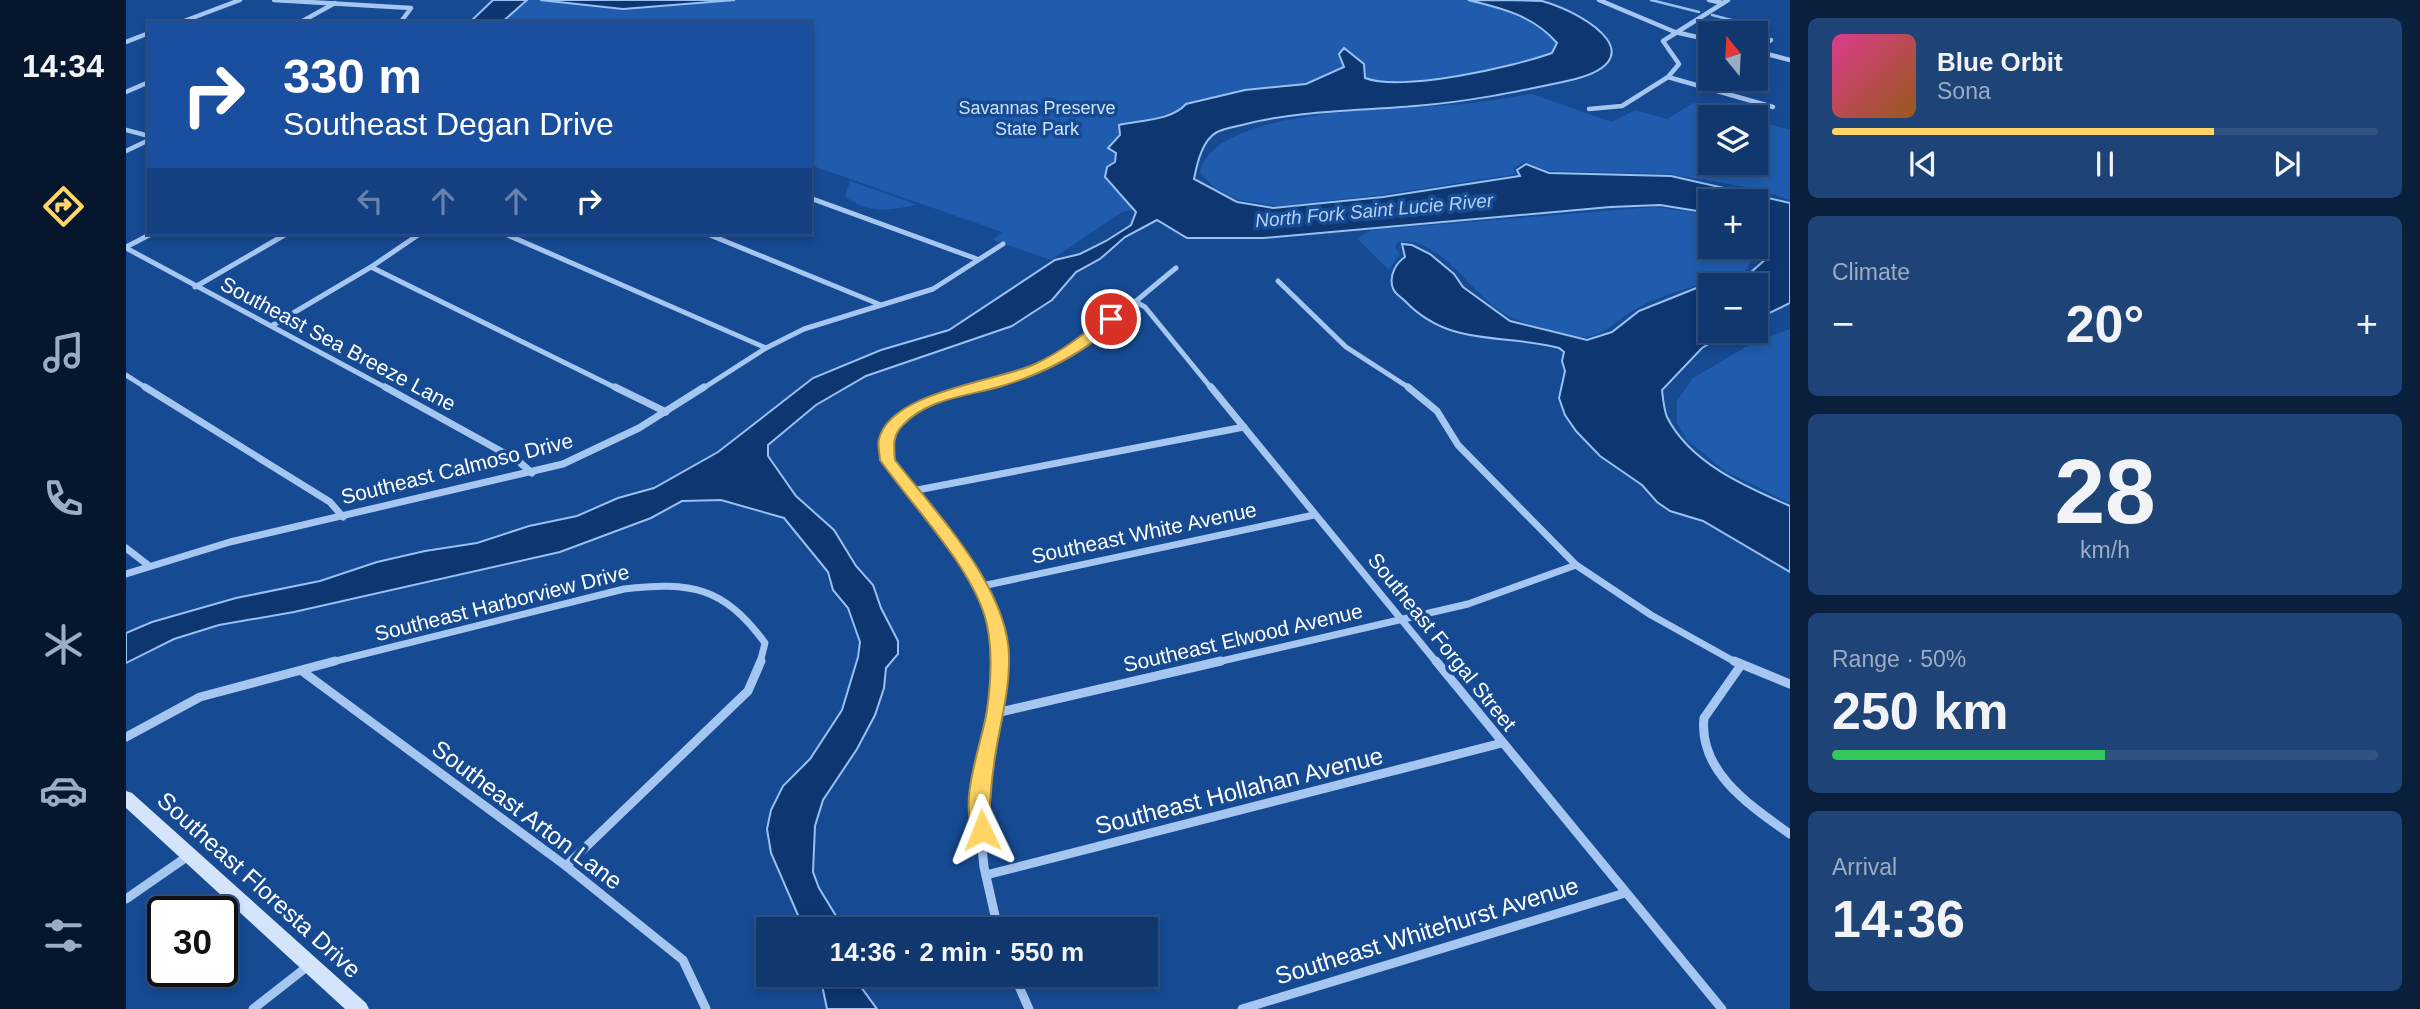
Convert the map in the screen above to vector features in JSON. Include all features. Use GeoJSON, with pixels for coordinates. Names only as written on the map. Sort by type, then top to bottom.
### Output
{"type":"FeatureCollection","features":[{"type":"Feature","properties":{"kind":"street"},"geometry":{"type":"LineString","coordinates":[[184,21],[240,0]]}},
{"type":"Feature","properties":{"kind":"street"},"geometry":{"type":"LineString","coordinates":[[274,0],[411,8],[401,21]]}},
{"type":"Feature","properties":{"kind":"street"},"geometry":{"type":"LineString","coordinates":[[1599,0],[1675,32],[1698,37]]}},
{"type":"Feature","properties":{"kind":"street"},"geometry":{"type":"LineString","coordinates":[[1709,0],[1726,2]]}},
{"type":"Feature","properties":{"kind":"street"},"geometry":{"type":"LineString","coordinates":[[1589,109],[1622,106],[1668,77],[1679,64],[1662,41],[1726,2]]}},
{"type":"Feature","properties":{"kind":"street"},"geometry":{"type":"LineString","coordinates":[[303,21],[336,3]]}},
{"type":"Feature","properties":{"kind":"street"},"geometry":{"type":"LineString","coordinates":[[126,42],[147,34]]}},
{"type":"Feature","properties":{"kind":"street"},"geometry":{"type":"LineString","coordinates":[[1768,54],[1790,60]]}},
{"type":"Feature","properties":{"kind":"street"},"geometry":{"type":"LineString","coordinates":[[1668,77],[1773,107]]}},
{"type":"Feature","properties":{"kind":"street"},"geometry":{"type":"LineString","coordinates":[[126,92],[147,83]]}},
{"type":"Feature","properties":{"kind":"street"},"geometry":{"type":"LineString","coordinates":[[126,131],[147,137]]}},
{"type":"Feature","properties":{"kind":"street"},"geometry":{"type":"LineString","coordinates":[[126,151],[147,139]]}},
{"type":"Feature","properties":{"kind":"street"},"geometry":{"type":"LineString","coordinates":[[812,199],[977,259]]}},
{"type":"Feature","properties":{"kind":"street"},"geometry":{"type":"LineString","coordinates":[[126,248],[149,235]]}},
{"type":"Feature","properties":{"kind":"street"},"geometry":{"type":"LineString","coordinates":[[195,287],[285,235]]}},
{"type":"Feature","properties":{"kind":"street"},"geometry":{"type":"LineString","coordinates":[[273,325],[418,235]]}},
{"type":"Feature","properties":{"kind":"street"},"geometry":{"type":"LineString","coordinates":[[508,235],[766,348]]}},
{"type":"Feature","properties":{"kind":"street"},"geometry":{"type":"LineString","coordinates":[[710,235],[881,305]]}},
{"type":"Feature","properties":{"kind":"street","name":"Southeast Calmoso Drive"},"geometry":{"type":"LineString","coordinates":[[126,574],[148,565],[230,542],[532,473],[601,448],[666,412],[766,348],[815,325],[933,289],[1003,244]]}},
{"type":"Feature","properties":{"kind":"street","name":"Southeast Sea Breeze Lane"},"geometry":{"type":"LineString","coordinates":[[126,248],[195,287],[273,325],[517,460],[532,473]]}},
{"type":"Feature","properties":{"kind":"street"},"geometry":{"type":"LineString","coordinates":[[370,267],[666,412]]}},
{"type":"Feature","properties":{"kind":"street"},"geometry":{"type":"LineString","coordinates":[[995,917],[986,875],[979,807],[986,751],[996,713],[1001,658],[995,623],[982,586],[888,460],[886,439],[896,423],[933,400],[999,382],[1040,367],[1077,345],[1176,268]]}},
{"type":"Feature","properties":{"kind":"street"},"geometry":{"type":"LineString","coordinates":[[1278,281],[1358,356],[1432,402],[1447,422],[1458,445],[1576,565],[1651,615],[1741,665],[1790,684]]}},
{"type":"Feature","properties":{"kind":"street","name":"Southeast Forgal Street"},"geometry":{"type":"LineString","coordinates":[[1133,300],[1145,307],[1722,1009]]}},
{"type":"Feature","properties":{"kind":"street"},"geometry":{"type":"LineString","coordinates":[[126,375],[330,502],[343,517]]}},
{"type":"Feature","properties":{"kind":"street"},"geometry":{"type":"LineString","coordinates":[[912,491],[1244,427]]}},
{"type":"Feature","properties":{"kind":"street","name":"Southeast White Avenue"},"geometry":{"type":"LineString","coordinates":[[982,586],[1314,515]]}},
{"type":"Feature","properties":{"kind":"street"},"geometry":{"type":"LineString","coordinates":[[126,548],[148,565]]}},
{"type":"Feature","properties":{"kind":"street","name":"Southeast Elwood Avenue"},"geometry":{"type":"LineString","coordinates":[[996,713],[1468,604],[1576,565]]}},
{"type":"Feature","properties":{"kind":"street","name":"Southeast Harborview Drive"},"geometry":{"type":"LineString","coordinates":[[302,671],[624,589],[660,584],[691,587],[721,596],[747,615],[765,643],[759,668],[748,691],[566,866]]}},
{"type":"Feature","properties":{"kind":"street"},"geometry":{"type":"LineString","coordinates":[[1741,665],[1717,696],[1703,720],[1708,749],[1722,776],[1748,804],[1790,834]]}},
{"type":"Feature","properties":{"kind":"street"},"geometry":{"type":"LineString","coordinates":[[126,737],[200,697],[302,671]]}},
{"type":"Feature","properties":{"kind":"street","name":"Southeast Arton Lane"},"geometry":{"type":"LineString","coordinates":[[302,671],[566,866],[683,960],[706,1009]]}},
{"type":"Feature","properties":{"kind":"street","name":"Southeast Hollahan Avenue"},"geometry":{"type":"LineString","coordinates":[[986,875],[1502,743]]}},
{"type":"Feature","properties":{"kind":"street","name":"Southeast Floresta Drive"},"geometry":{"type":"LineString","coordinates":[[126,798],[359,1009]]}},
{"type":"Feature","properties":{"kind":"street"},"geometry":{"type":"LineString","coordinates":[[126,899],[188,856]]}},
{"type":"Feature","properties":{"kind":"street","name":"Southeast Whitehurst Avenue"},"geometry":{"type":"LineString","coordinates":[[1242,1009],[1625,893]]}},
{"type":"Feature","properties":{"kind":"street"},"geometry":{"type":"LineString","coordinates":[[253,1009],[310,965]]}},
{"type":"Feature","properties":{"kind":"street"},"geometry":{"type":"LineString","coordinates":[[1019,987],[1029,1009]]}},
{"type":"Feature","properties":{"kind":"green space","name":"Savannas Preserve State Park"},"geometry":{"type":"Polygon","coordinates":[[[510,0],[1502,0],[1562,25],[1566,61],[1170,125],[1157,204],[1122,212],[1051,260],[993,240],[1002,232],[812,166],[812,21],[492,21],[510,0]]]}},
{"type":"Feature","properties":{"kind":"green space"},"geometry":{"type":"Polygon","coordinates":[[[1532,94],[1612,122],[1635,110],[1667,119],[1693,103],[1700,105],[1698,105],[1698,175],[1768,175],[1768,124],[1790,130],[1790,200],[1768,193],[1768,189],[1670,174],[1549,171],[1524,162],[1513,168],[1516,174],[1381,195],[1278,206],[1239,200],[1214,188],[1200,172],[1213,151],[1238,135],[1272,124],[1352,111],[1462,104],[1532,94]]]}},
{"type":"Feature","properties":{"kind":"green space"},"geometry":{"type":"Polygon","coordinates":[[[850,181],[918,205],[880,210],[864,207],[845,197],[850,181]]]}},
{"type":"Feature","properties":{"kind":"green space"},"geometry":{"type":"Polygon","coordinates":[[[1655,207],[1698,213],[1698,259],[1753,259],[1745,271],[1738,273],[1698,273],[1698,285],[1647,303],[1597,334],[1575,337],[1526,323],[1497,309],[1452,265],[1426,247],[1412,242],[1398,242],[1395,247],[1400,254],[1389,270],[1357,238],[1371,230],[1655,207]]]}},
{"type":"Feature","properties":{"kind":"green space"},"geometry":{"type":"Polygon","coordinates":[[[1790,329],[1790,503],[1725,471],[1688,441],[1677,424],[1677,401],[1693,378],[1751,344],[1768,343],[1768,337],[1790,329]]]}},
{"type":"Feature","properties":{"kind":"water"},"geometry":{"type":"Polygon","coordinates":[[[493,0],[527,0],[503,21],[471,21],[493,0]]]}},
{"type":"Feature","properties":{"kind":"water"},"geometry":{"type":"Polygon","coordinates":[[[540,0],[735,0],[623,9],[540,0]]]}},
{"type":"Feature","properties":{"kind":"water","name":"North Fork Saint Lucie River"},"geometry":{"type":"Polygon","coordinates":[[[1468,0],[1542,1],[1561,8],[1595,27],[1607,39],[1612,51],[1608,62],[1594,72],[1567,81],[1491,96],[1434,104],[1306,114],[1226,129],[1217,132],[1208,141],[1201,153],[1194,179],[1237,202],[1273,208],[1383,197],[1520,176],[1517,170],[1526,164],[1549,173],[1671,176],[1728,189],[1698,189],[1698,211],[1660,205],[1610,207],[1264,238],[1187,238],[1157,220],[1125,237],[1100,259],[1076,272],[1052,300],[1012,326],[866,376],[816,405],[768,445],[768,456],[796,496],[834,530],[856,566],[873,585],[898,641],[898,654],[886,668],[884,688],[875,715],[857,749],[823,800],[815,826],[813,872],[819,888],[837,917],[799,917],[771,853],[767,829],[771,810],[783,786],[810,759],[842,710],[860,642],[848,608],[833,590],[828,572],[784,518],[721,500],[682,501],[651,518],[560,552],[294,612],[219,625],[174,639],[126,663],[126,633],[152,622],[236,598],[320,581],[377,562],[477,543],[529,526],[577,516],[618,498],[654,488],[718,452],[813,378],[881,350],[949,330],[1055,260],[1080,254],[1131,225],[1136,212],[1105,177],[1107,167],[1115,162],[1116,153],[1108,148],[1120,135],[1119,125],[1164,117],[1180,110],[1186,104],[1245,90],[1306,84],[1344,67],[1339,54],[1344,48],[1364,64],[1365,78],[1382,82],[1458,76],[1512,65],[1552,53],[1557,43],[1548,34],[1528,20],[1505,10],[1468,0]]]}},
{"type":"Feature","properties":{"kind":"water"},"geometry":{"type":"Polygon","coordinates":[[[1768,198],[1790,203],[1790,303],[1768,314],[1768,273],[1750,273],[1768,259],[1768,198]]]}},
{"type":"Feature","properties":{"kind":"water"},"geometry":{"type":"Polygon","coordinates":[[[1402,244],[1412,245],[1430,254],[1454,274],[1463,287],[1510,321],[1587,340],[1612,332],[1639,311],[1698,287],[1698,343],[1710,343],[1702,348],[1662,390],[1664,408],[1677,433],[1704,460],[1738,482],[1790,506],[1790,572],[1703,521],[1670,511],[1657,502],[1642,485],[1600,456],[1565,415],[1559,398],[1565,371],[1562,361],[1564,352],[1559,348],[1459,333],[1440,326],[1422,316],[1397,294],[1392,285],[1392,277],[1394,269],[1405,257],[1402,244]]]}},
{"type":"Feature","properties":{"kind":"water"},"geometry":{"type":"Polygon","coordinates":[[[822,987],[861,987],[877,1009],[827,1009],[822,987]]]}},
{"type":"Feature","properties":{"kind":"waterway"},"geometry":{"type":"LineString","coordinates":[[1651,0],[1699,12]]}},
{"type":"Feature","properties":{"kind":"waterway"},"geometry":{"type":"LineString","coordinates":[[1712,15],[1735,21]]}},
{"type":"Feature","properties":{"kind":"route"},"geometry":{"type":"LineString","coordinates":[[982,830],[979,807],[986,751],[996,713],[1001,658],[995,623],[982,586],[888,460],[886,439],[896,423],[912,410],[933,400],[999,382],[1040,367],[1077,345],[1111,319]]}}]}
